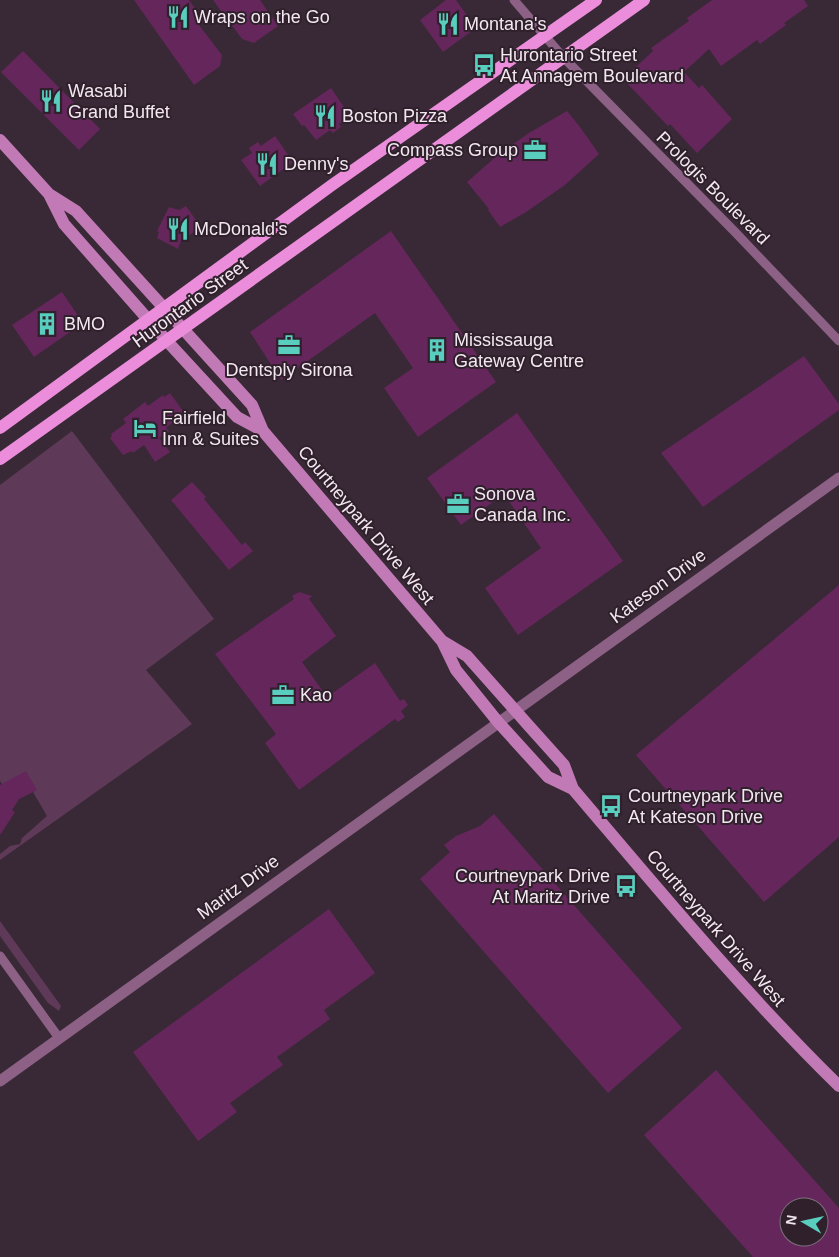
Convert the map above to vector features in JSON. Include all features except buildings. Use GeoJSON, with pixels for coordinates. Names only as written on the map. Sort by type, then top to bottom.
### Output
{"type":"FeatureCollection","features":[{"type":"Feature","properties":{"kind":"main road","name":"Hurontario Street"},"geometry":{"type":"LineString","coordinates":[[0,428],[332,186],[596,0]]}},
{"type":"Feature","properties":{"kind":"main road","name":"Hurontario Street"},"geometry":{"type":"LineString","coordinates":[[0,459],[167,342],[644,0]]}},
{"type":"Feature","properties":{"kind":"main road"},"geometry":{"type":"LineString","coordinates":[[0,140],[49,194]]}},
{"type":"Feature","properties":{"kind":"main road","name":"Courtneypark Drive West"},"geometry":{"type":"LineString","coordinates":[[49,194],[76,211],[252,405],[263,431],[442,641],[456,670],[498,722],[548,777],[573,789]]}},
{"type":"Feature","properties":{"kind":"main road","name":"Courtneypark Drive West"},"geometry":{"type":"LineString","coordinates":[[49,194],[64,224],[147,320],[237,417],[263,431]]}},
{"type":"Feature","properties":{"kind":"main road","name":"Courtneypark Drive West"},"geometry":{"type":"LineString","coordinates":[[442,641],[467,656],[564,765],[573,789],[747,992],[839,1086]]}},
{"type":"Feature","properties":{"kind":"street","name":"Prologis Boulevard"},"geometry":{"type":"LineString","coordinates":[[514,0],[563,58],[735,232],[839,341]]}},
{"type":"Feature","properties":{"kind":"street","name":"Kateson Drive"},"geometry":{"type":"LineString","coordinates":[[498,722],[839,478]]}},
{"type":"Feature","properties":{"kind":"street","name":"Maritz Drive"},"geometry":{"type":"LineString","coordinates":[[0,1081],[498,722]]}},
{"type":"Feature","properties":{"kind":"street"},"geometry":{"type":"LineString","coordinates":[[0,956],[59,1038]]}},
{"type":"Feature","properties":{"kind":"shaded area"},"geometry":{"type":"Polygon","coordinates":[[[72,431],[214,619],[146,670],[192,724],[0,860],[0,854],[10,846],[20,844],[22,838],[47,816],[33,792],[36,790],[2,784],[0,781],[0,485],[72,431]]]}},
{"type":"Feature","properties":{"kind":"shaded area"},"geometry":{"type":"Polygon","coordinates":[[[0,921],[61,1006],[59,1011],[48,1003],[0,936],[0,921]]]}},
{"type":"Feature","properties":{"kind":"place","name":"Wraps on the Go"},"geometry":{"type":"Point","coordinates":[178,17]}},
{"type":"Feature","properties":{"kind":"place","name":"Montana's"},"geometry":{"type":"Point","coordinates":[448,24]}},
{"type":"Feature","properties":{"kind":"place","name":"Hurontario Street At Annagem Boulevard"},"geometry":{"type":"Point","coordinates":[484,65]}},
{"type":"Feature","properties":{"kind":"place","name":"Wasabi Grand Buffet"},"geometry":{"type":"Point","coordinates":[51,101]}},
{"type":"Feature","properties":{"kind":"place","name":"Boston Pizza"},"geometry":{"type":"Point","coordinates":[325,116]}},
{"type":"Feature","properties":{"kind":"place","name":"Compass Group"},"geometry":{"type":"Point","coordinates":[535,150]}},
{"type":"Feature","properties":{"kind":"place","name":"Denny's"},"geometry":{"type":"Point","coordinates":[267,164]}},
{"type":"Feature","properties":{"kind":"place","name":"McDonald's"},"geometry":{"type":"Point","coordinates":[178,229]}},
{"type":"Feature","properties":{"kind":"place","name":"BMO"},"geometry":{"type":"Point","coordinates":[47,324]}},
{"type":"Feature","properties":{"kind":"place","name":"Dentsply Sirona"},"geometry":{"type":"Point","coordinates":[289,345]}},
{"type":"Feature","properties":{"kind":"place","name":"Mississauga Gateway Centre"},"geometry":{"type":"Point","coordinates":[437,350]}},
{"type":"Feature","properties":{"kind":"place","name":"Fairfield Inn & Suites"},"geometry":{"type":"Point","coordinates":[145,428]}},
{"type":"Feature","properties":{"kind":"place","name":"Sonova Canada Inc."},"geometry":{"type":"Point","coordinates":[458,504]}},
{"type":"Feature","properties":{"kind":"place","name":"Kao"},"geometry":{"type":"Point","coordinates":[283,695]}},
{"type":"Feature","properties":{"kind":"place","name":"Courtneypark Drive At Kateson Drive"},"geometry":{"type":"Point","coordinates":[611,806]}},
{"type":"Feature","properties":{"kind":"place","name":"Courtneypark Drive At Maritz Drive"},"geometry":{"type":"Point","coordinates":[626,886]}}]}
